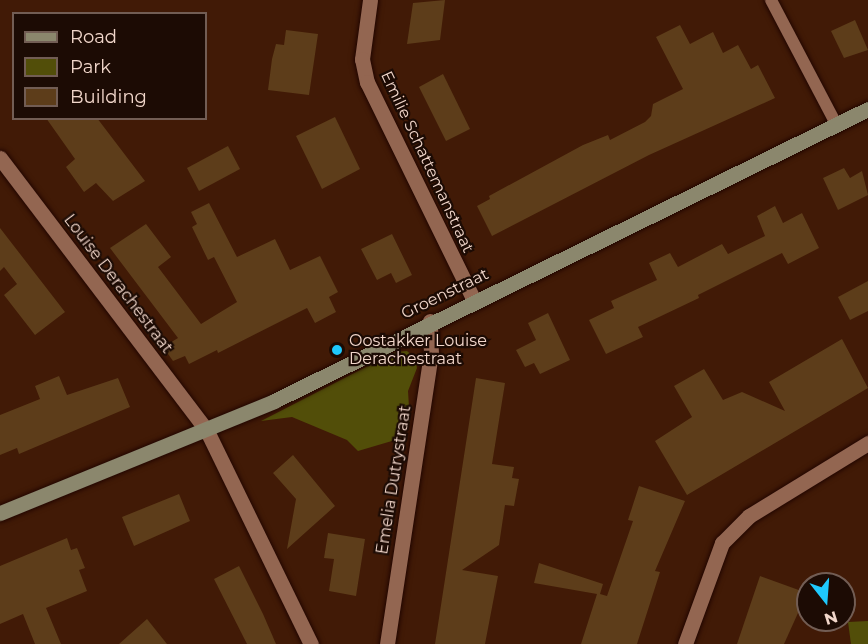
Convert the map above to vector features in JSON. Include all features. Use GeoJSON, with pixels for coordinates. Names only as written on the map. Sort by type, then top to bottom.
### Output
{"type":"FeatureCollection","features":[{"type":"Feature","properties":{"kind":"street","name":"Emilie Schattemanstraat"},"geometry":{"type":"LineString","coordinates":[[370,0],[362,59],[367,82],[474,300]]}},
{"type":"Feature","properties":{"kind":"street","name":"Groenstraat"},"geometry":{"type":"LineString","coordinates":[[0,513],[207,431],[868,109]]}},
{"type":"Feature","properties":{"kind":"street","name":"Louise Derachestraat"},"geometry":{"type":"LineString","coordinates":[[0,158],[207,431]]}},
{"type":"Feature","properties":{"kind":"street","name":"Emelia Dutrystraat"},"geometry":{"type":"LineString","coordinates":[[387,644],[431,354],[430,321]]}},
{"type":"Feature","properties":{"kind":"street"},"geometry":{"type":"LineString","coordinates":[[207,431],[311,644]]}},
{"type":"Feature","properties":{"kind":"street"},"geometry":{"type":"LineString","coordinates":[[685,644],[722,543],[749,516],[868,443]]}},
{"type":"Feature","properties":{"kind":"lane"},"geometry":{"type":"LineString","coordinates":[[771,0],[836,124]]}},
{"type":"Feature","properties":{"kind":"green space"},"geometry":{"type":"Polygon","coordinates":[[[407,351],[415,358],[417,368],[408,391],[410,423],[402,438],[358,451],[347,440],[292,417],[261,421],[395,352],[407,351]]]}},
{"type":"Feature","properties":{"kind":"green space"},"geometry":{"type":"Polygon","coordinates":[[[868,621],[868,644],[851,644],[849,632],[856,632],[856,622],[868,621]]]}},
{"type":"Feature","properties":{"kind":"building"},"geometry":{"type":"Polygon","coordinates":[[[445,0],[440,40],[407,44],[413,3],[445,0]]]}},
{"type":"Feature","properties":{"kind":"building"},"geometry":{"type":"Polygon","coordinates":[[[855,20],[868,50],[844,58],[831,31],[855,20]]]}},
{"type":"Feature","properties":{"kind":"building"},"geometry":{"type":"Polygon","coordinates":[[[680,25],[690,44],[713,32],[723,53],[738,45],[751,69],[758,65],[775,98],[649,155],[492,236],[477,206],[490,199],[489,196],[583,145],[608,135],[610,140],[645,122],[651,116],[653,104],[683,89],[656,37],[680,25]]]}},
{"type":"Feature","properties":{"kind":"building"},"geometry":{"type":"Polygon","coordinates":[[[286,30],[318,34],[309,95],[268,90],[276,44],[284,45],[286,30]]]}},
{"type":"Feature","properties":{"kind":"building"},"geometry":{"type":"Polygon","coordinates":[[[443,74],[470,129],[446,141],[419,87],[443,74]]]}},
{"type":"Feature","properties":{"kind":"building"},"geometry":{"type":"Polygon","coordinates":[[[335,117],[360,169],[322,189],[296,136],[335,117]]]}},
{"type":"Feature","properties":{"kind":"building"},"geometry":{"type":"Polygon","coordinates":[[[47,120],[99,120],[145,181],[113,201],[96,183],[84,192],[66,167],[75,159],[47,120]]]}},
{"type":"Feature","properties":{"kind":"building"},"geometry":{"type":"Polygon","coordinates":[[[228,146],[240,169],[199,191],[187,168],[228,146]]]}},
{"type":"Feature","properties":{"kind":"building"},"geometry":{"type":"Polygon","coordinates":[[[844,168],[850,178],[862,171],[868,195],[838,210],[823,178],[844,168]]]}},
{"type":"Feature","properties":{"kind":"building"},"geometry":{"type":"Polygon","coordinates":[[[209,203],[237,257],[275,239],[290,270],[320,256],[338,292],[329,297],[336,312],[315,323],[307,308],[218,353],[217,350],[189,364],[185,356],[173,361],[163,347],[178,338],[110,248],[146,224],[171,257],[158,267],[201,324],[237,302],[214,257],[208,260],[192,227],[197,224],[191,212],[209,203]]]}},
{"type":"Feature","properties":{"kind":"building"},"geometry":{"type":"Polygon","coordinates":[[[775,206],[783,223],[802,213],[819,248],[788,264],[782,253],[698,295],[699,298],[638,327],[643,337],[606,354],[589,320],[614,308],[611,301],[657,280],[649,263],[670,253],[678,267],[722,244],[728,254],[765,236],[757,216],[775,206]]]}},
{"type":"Feature","properties":{"kind":"building"},"geometry":{"type":"Polygon","coordinates":[[[0,228],[65,312],[35,335],[4,295],[17,284],[4,267],[0,271],[0,228]]]}},
{"type":"Feature","properties":{"kind":"building"},"geometry":{"type":"Polygon","coordinates":[[[392,234],[412,275],[396,283],[391,273],[377,280],[361,249],[392,234]]]}},
{"type":"Feature","properties":{"kind":"building"},"geometry":{"type":"Polygon","coordinates":[[[868,281],[868,311],[850,320],[838,297],[868,281]]]}},
{"type":"Feature","properties":{"kind":"building"},"geometry":{"type":"Polygon","coordinates":[[[548,313],[570,360],[540,374],[534,363],[525,367],[516,350],[536,340],[528,323],[548,313]]]}},
{"type":"Feature","properties":{"kind":"building"},"geometry":{"type":"Polygon","coordinates":[[[842,339],[868,388],[687,495],[655,441],[692,417],[674,386],[704,369],[723,400],[742,392],[785,411],[769,382],[842,339]]]}},
{"type":"Feature","properties":{"kind":"building"},"geometry":{"type":"Polygon","coordinates":[[[59,376],[67,395],[118,378],[130,407],[19,454],[17,448],[0,455],[0,415],[40,399],[35,386],[59,376]]]}},
{"type":"Feature","properties":{"kind":"building"},"geometry":{"type":"Polygon","coordinates":[[[476,378],[505,383],[492,464],[514,467],[512,478],[519,479],[514,506],[505,505],[499,545],[462,570],[498,576],[485,644],[435,644],[476,378]]]}},
{"type":"Feature","properties":{"kind":"building"},"geometry":{"type":"Polygon","coordinates":[[[293,455],[335,506],[287,549],[296,499],[273,473],[293,455]]]}},
{"type":"Feature","properties":{"kind":"building"},"geometry":{"type":"Polygon","coordinates":[[[639,486],[685,501],[655,571],[660,572],[637,644],[581,644],[597,594],[534,583],[539,563],[603,584],[600,594],[607,596],[633,521],[628,520],[639,486]]]}},
{"type":"Feature","properties":{"kind":"building"},"geometry":{"type":"Polygon","coordinates":[[[179,494],[190,521],[134,546],[122,517],[179,494]]]}},
{"type":"Feature","properties":{"kind":"building"},"geometry":{"type":"Polygon","coordinates":[[[328,533],[365,539],[356,596],[329,591],[334,559],[324,558],[328,533]]]}},
{"type":"Feature","properties":{"kind":"building"},"geometry":{"type":"Polygon","coordinates":[[[67,538],[71,550],[77,548],[85,568],[79,570],[87,591],[46,608],[61,644],[35,644],[23,614],[0,624],[0,566],[67,538]]]}},
{"type":"Feature","properties":{"kind":"building"},"geometry":{"type":"Polygon","coordinates":[[[239,566],[276,644],[247,644],[214,579],[239,566]]]}},
{"type":"Feature","properties":{"kind":"building"},"geometry":{"type":"Polygon","coordinates":[[[760,576],[796,589],[796,617],[784,644],[737,644],[760,576]]]}},
{"type":"Feature","properties":{"kind":"building"},"geometry":{"type":"Polygon","coordinates":[[[147,619],[167,644],[119,644],[147,619]]]}},
{"type":"Feature","properties":{"kind":"place","name":"Oostakker Louise Derachestraat"},"geometry":{"type":"Point","coordinates":[337,350]}}]}
